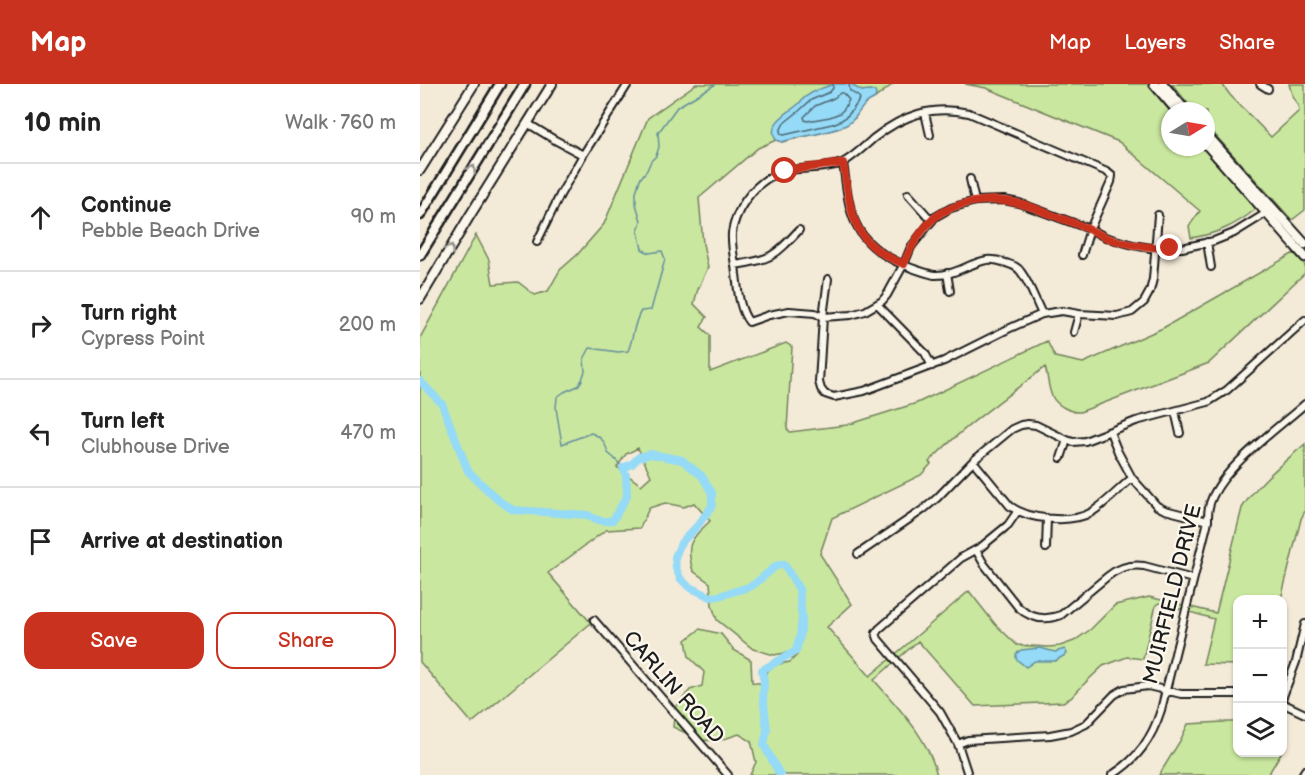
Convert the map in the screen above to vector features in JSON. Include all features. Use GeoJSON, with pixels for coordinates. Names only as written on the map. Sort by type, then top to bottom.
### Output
{"type":"FeatureCollection","features":[{"type":"Feature","properties":{"kind":"highway"},"geometry":{"type":"LineString","coordinates":[[420,215],[500,84]]}},
{"type":"Feature","properties":{"kind":"highway"},"geometry":{"type":"LineString","coordinates":[[420,255],[525,84]]}},
{"type":"Feature","properties":{"kind":"main road"},"geometry":{"type":"LineString","coordinates":[[420,170],[474,84]]}},
{"type":"Feature","properties":{"kind":"main road"},"geometry":{"type":"LineString","coordinates":[[420,299],[552,84]]}},
{"type":"Feature","properties":{"kind":"main road"},"geometry":{"type":"LineString","coordinates":[[1154,84],[1169,102]]}},
{"type":"Feature","properties":{"kind":"main road"},"geometry":{"type":"LineString","coordinates":[[1163,84],[1178,102]]}},
{"type":"Feature","properties":{"kind":"main road"},"geometry":{"type":"LineString","coordinates":[[1215,145],[1305,257]]}},
{"type":"Feature","properties":{"kind":"main road"},"geometry":{"type":"LineString","coordinates":[[1215,153],[1305,244]]}},
{"type":"Feature","properties":{"kind":"street"},"geometry":{"type":"LineString","coordinates":[[537,242],[560,195],[628,84]]}},
{"type":"Feature","properties":{"kind":"street"},"geometry":{"type":"LineString","coordinates":[[1260,84],[1268,89]]}},
{"type":"Feature","properties":{"kind":"street"},"geometry":{"type":"LineString","coordinates":[[1082,255],[1090,230],[1112,176],[969,112],[944,110],[907,117],[894,123],[843,163],[785,171],[769,178],[757,186],[741,206],[732,233],[738,291],[744,315],[749,322],[789,310],[815,313],[823,317],[851,315],[865,311],[887,295],[911,247],[932,220],[951,208],[975,201],[1004,200],[1019,203],[1090,230],[1105,237],[1133,245],[1156,248],[1182,248],[1207,243],[1234,233],[1270,211]]}},
{"type":"Feature","properties":{"kind":"street"},"geometry":{"type":"LineString","coordinates":[[925,113],[930,135]]}},
{"type":"Feature","properties":{"kind":"street"},"geometry":{"type":"LineString","coordinates":[[527,123],[584,155]]}},
{"type":"Feature","properties":{"kind":"street"},"geometry":{"type":"LineString","coordinates":[[843,163],[855,224],[866,240],[878,251],[889,258],[934,275],[960,271],[988,260],[1013,265],[1027,280],[1042,314]]}},
{"type":"Feature","properties":{"kind":"street"},"geometry":{"type":"LineString","coordinates":[[970,179],[975,201]]}},
{"type":"Feature","properties":{"kind":"street"},"geometry":{"type":"LineString","coordinates":[[908,194],[932,220]]}},
{"type":"Feature","properties":{"kind":"street"},"geometry":{"type":"LineString","coordinates":[[828,279],[819,382],[821,389],[834,398],[864,391],[932,366],[1042,314],[1057,311],[1117,316],[1132,312],[1144,302],[1150,291],[1158,215]]}},
{"type":"Feature","properties":{"kind":"street"},"geometry":{"type":"LineString","coordinates":[[735,265],[757,262],[773,255],[799,230]]}},
{"type":"Feature","properties":{"kind":"street"},"geometry":{"type":"LineString","coordinates":[[1207,243],[1211,267]]}},
{"type":"Feature","properties":{"kind":"street"},"geometry":{"type":"LineString","coordinates":[[947,273],[950,291]]}},
{"type":"Feature","properties":{"kind":"street"},"geometry":{"type":"LineString","coordinates":[[877,304],[925,354],[932,366]]}},
{"type":"Feature","properties":{"kind":"street"},"geometry":{"type":"LineString","coordinates":[[1074,332],[1079,314]]}},
{"type":"Feature","properties":{"kind":"street"},"geometry":{"type":"LineString","coordinates":[[858,554],[924,510],[973,460],[1004,435],[1021,425],[1036,425],[1073,442],[1085,441],[1156,415],[1208,402],[1222,394],[1305,320]]}},
{"type":"Feature","properties":{"kind":"street","name":"MUIRFIELD DRIVE"},"geometry":{"type":"LineString","coordinates":[[1112,775],[1129,764],[1147,742],[1156,726],[1208,521],[1209,506],[1220,483],[1240,460],[1305,405]]}},
{"type":"Feature","properties":{"kind":"street"},"geometry":{"type":"LineString","coordinates":[[1175,411],[1180,433]]}},
{"type":"Feature","properties":{"kind":"street"},"geometry":{"type":"LineString","coordinates":[[1110,432],[1132,478],[1157,506],[1208,521]]}},
{"type":"Feature","properties":{"kind":"street"},"geometry":{"type":"LineString","coordinates":[[1062,458],[1067,440]]}},
{"type":"Feature","properties":{"kind":"street"},"geometry":{"type":"LineString","coordinates":[[973,460],[1003,499],[1017,512],[1036,517],[1077,517],[1092,512],[1132,478]]}},
{"type":"Feature","properties":{"kind":"street"},"geometry":{"type":"LineString","coordinates":[[968,775],[958,744],[940,712],[878,639],[876,633],[962,558],[1008,525],[1017,512]]}},
{"type":"Feature","properties":{"kind":"street"},"geometry":{"type":"LineString","coordinates":[[1046,548],[1047,518]]}},
{"type":"Feature","properties":{"kind":"street"},"geometry":{"type":"LineString","coordinates":[[976,550],[984,564],[1018,607],[1024,613],[1040,619],[1061,615],[1114,571],[1125,566],[1144,566],[1193,579]]}},
{"type":"Feature","properties":{"kind":"street","name":"CARLIN ROAD"},"geometry":{"type":"LineString","coordinates":[[594,620],[728,775]]}},
{"type":"Feature","properties":{"kind":"street"},"geometry":{"type":"LineString","coordinates":[[1287,687],[1305,624]]}},
{"type":"Feature","properties":{"kind":"street"},"geometry":{"type":"LineString","coordinates":[[958,744],[968,740],[1050,735],[1071,731],[1086,724],[1114,695],[1124,689],[1148,686],[1193,695],[1233,694]]}},
{"type":"Feature","properties":{"kind":"street"},"geometry":{"type":"LineString","coordinates":[[1286,703],[1305,714]]}},
{"type":"Feature","properties":{"kind":"street"},"geometry":{"type":"LineString","coordinates":[[1302,775],[1305,770]]}},
{"type":"Feature","properties":{"kind":"green space"},"geometry":{"type":"Polygon","coordinates":[[[696,84],[893,84],[867,102],[855,118],[840,128],[782,142],[776,140],[758,148],[699,198],[703,244],[708,267],[694,304],[707,317],[701,327],[710,335],[710,372],[786,343],[792,347],[787,429],[790,432],[847,425],[917,403],[1047,341],[1055,357],[1083,363],[1163,328],[1294,253],[1305,265],[1305,273],[1209,363],[1080,412],[1064,408],[1054,399],[1045,367],[956,436],[929,462],[931,464],[921,475],[832,518],[820,554],[852,604],[827,627],[870,676],[969,591],[995,624],[1017,645],[1048,647],[1074,641],[1091,629],[1115,605],[1149,597],[1216,613],[1242,508],[1263,482],[1305,444],[1305,511],[1282,595],[1233,595],[1233,665],[1203,664],[1214,619],[1159,603],[1156,605],[1143,659],[1127,657],[1103,666],[1071,698],[1063,702],[975,706],[918,641],[874,680],[920,736],[933,761],[937,775],[750,775],[756,762],[751,741],[739,734],[718,741],[701,740],[673,727],[675,708],[690,690],[702,686],[704,672],[689,657],[686,640],[700,629],[721,634],[734,650],[751,660],[752,682],[765,684],[766,673],[773,665],[790,662],[797,655],[791,652],[774,655],[753,649],[717,620],[712,605],[710,583],[693,571],[689,554],[694,538],[710,521],[694,503],[684,507],[665,503],[649,508],[640,528],[606,530],[548,573],[591,623],[472,723],[420,662],[420,338],[476,235],[489,260],[493,284],[518,282],[535,295],[548,291],[560,270],[577,255],[604,224],[648,118],[696,84]],[[638,448],[626,454],[617,467],[641,485],[651,476],[638,448]]]}},
{"type":"Feature","properties":{"kind":"green space"},"geometry":{"type":"Polygon","coordinates":[[[965,84],[1147,84],[1163,102],[1161,102],[1161,156],[1210,156],[1256,209],[1226,228],[1191,238],[1189,226],[1200,211],[1119,142],[986,88],[965,84]]]}},
{"type":"Feature","properties":{"kind":"green space"},"geometry":{"type":"Polygon","coordinates":[[[1172,84],[1222,84],[1271,137],[1299,111],[1289,84],[1305,84],[1305,210],[1292,220],[1215,135],[1215,102],[1187,102],[1172,84]]]}},
{"type":"Feature","properties":{"kind":"green space"},"geometry":{"type":"Polygon","coordinates":[[[1233,722],[1233,757],[1279,757],[1268,775],[1159,775],[1188,724],[1233,722]]]}},
{"type":"Feature","properties":{"kind":"water"},"geometry":{"type":"Polygon","coordinates":[[[834,84],[856,84],[853,86],[862,91],[875,91],[876,95],[848,124],[782,142],[776,140],[775,125],[783,116],[810,94],[834,84]]]}},
{"type":"Feature","properties":{"kind":"water"},"geometry":{"type":"Polygon","coordinates":[[[1040,648],[1055,652],[1065,649],[1067,654],[1055,661],[1035,661],[1026,667],[1016,659],[1016,654],[1021,650],[1040,648]]]}},
{"type":"Feature","properties":{"kind":"waterway"},"geometry":{"type":"LineString","coordinates":[[623,468],[608,453],[602,440],[591,433],[562,444],[556,408],[557,397],[578,386],[585,371],[584,359],[590,348],[628,351],[641,311],[651,310],[665,259],[662,251],[649,253],[642,249],[638,231],[641,221],[636,204],[636,192],[640,179],[656,156],[659,147],[658,133],[677,107],[716,84]]}},
{"type":"Feature","properties":{"kind":"waterway"},"geometry":{"type":"LineString","coordinates":[[420,381],[442,404],[468,471],[498,500],[513,510],[588,515],[594,519],[613,520],[627,496],[626,475],[623,468],[632,464],[639,457],[651,454],[682,460],[702,476],[712,493],[712,506],[681,543],[675,557],[680,578],[689,587],[711,597],[719,596],[752,586],[776,566],[784,564],[799,589],[802,618],[800,636],[796,651],[762,670],[767,730],[764,745],[780,775]]}},
{"type":"Feature","properties":{"kind":"route"},"geometry":{"type":"LineString","coordinates":[[785,171],[843,163],[855,224],[866,240],[878,251],[904,264],[911,247],[935,217],[951,208],[975,201],[991,200],[1019,203],[1105,237],[1133,245],[1170,248]]}}]}
